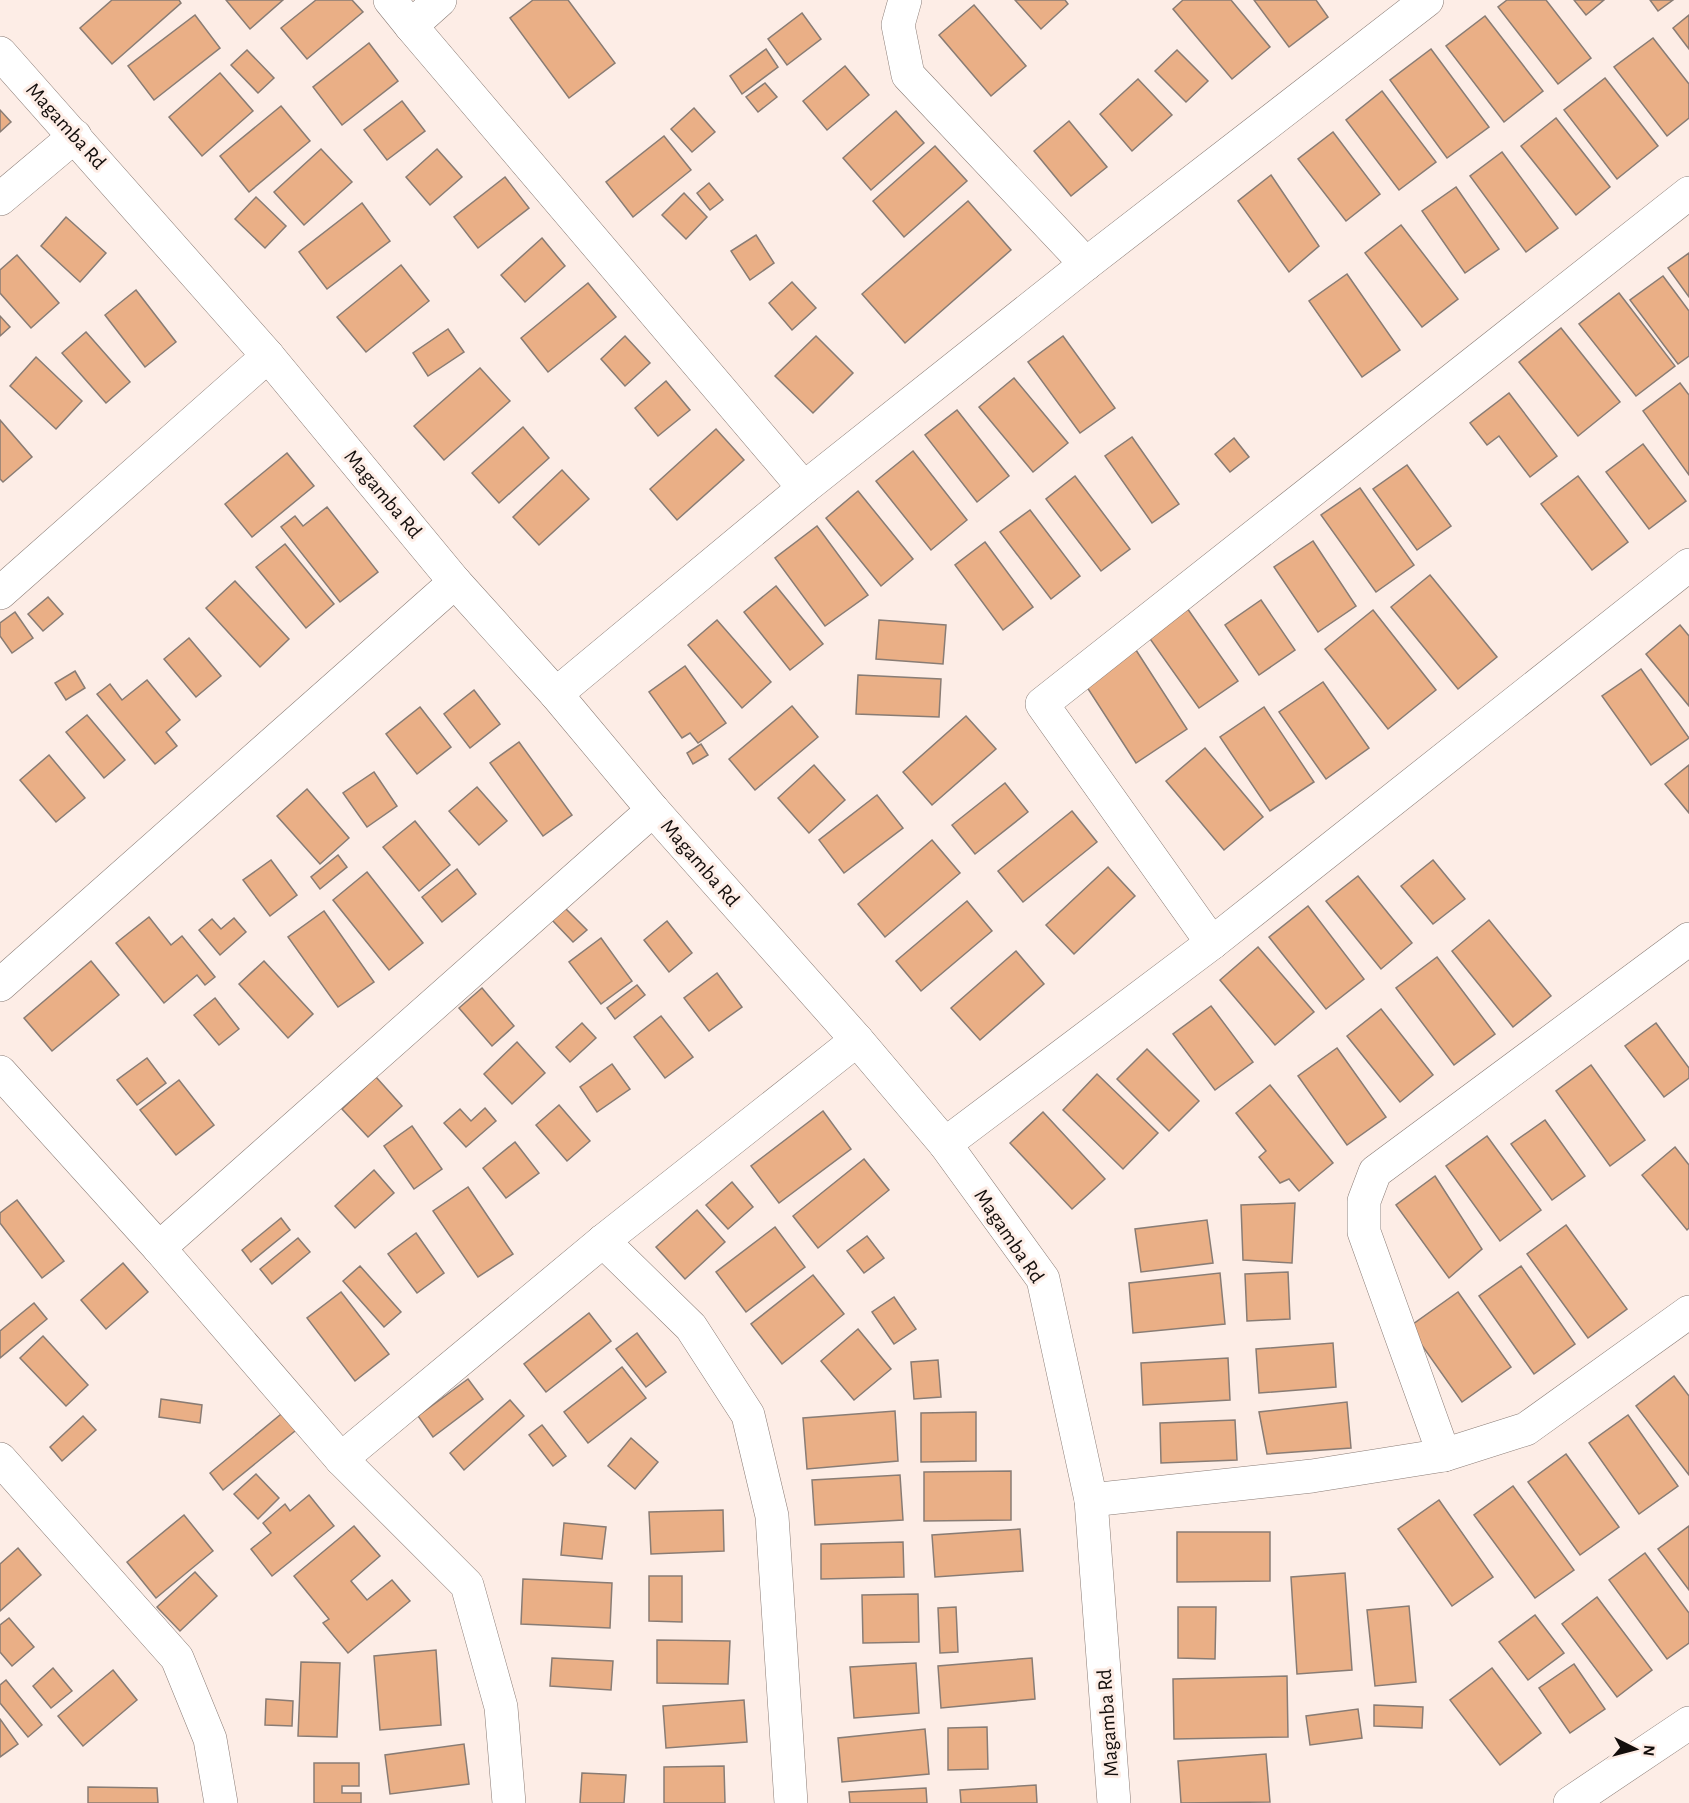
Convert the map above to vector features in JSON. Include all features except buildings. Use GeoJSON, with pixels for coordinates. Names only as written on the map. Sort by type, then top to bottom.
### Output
{"type":"FeatureCollection","features":[{"type":"Feature","properties":{"kind":"street"},"geometry":{"type":"LineString","coordinates":[[390,0],[804,488]]}},
{"type":"Feature","properties":{"kind":"street"},"geometry":{"type":"LineString","coordinates":[[411,26],[440,0]]}},
{"type":"Feature","properties":{"kind":"street"},"geometry":{"type":"LineString","coordinates":[[905,0],[898,25],[908,75],[1086,264]]}},
{"type":"Feature","properties":{"kind":"street"},"geometry":{"type":"LineString","coordinates":[[556,694],[804,488],[1086,264],[1427,0]]}},
{"type":"Feature","properties":{"kind":"street","name":"Magamba Rd"},"geometry":{"type":"LineString","coordinates":[[0,53],[268,356],[455,582],[556,694],[653,810],[945,1143],[1043,1279],[1090,1500],[1114,1803]]}},
{"type":"Feature","properties":{"kind":"street"},"geometry":{"type":"LineString","coordinates":[[0,200],[75,136]]}},
{"type":"Feature","properties":{"kind":"street"},"geometry":{"type":"LineString","coordinates":[[1212,943],[1042,704],[1689,193]]}},
{"type":"Feature","properties":{"kind":"street"},"geometry":{"type":"LineString","coordinates":[[0,593],[268,356]]}},
{"type":"Feature","properties":{"kind":"street"},"geometry":{"type":"LineString","coordinates":[[945,1143],[1212,943],[1689,565]]}},
{"type":"Feature","properties":{"kind":"street"},"geometry":{"type":"LineString","coordinates":[[0,985],[455,582]]}},
{"type":"Feature","properties":{"kind":"street"},"geometry":{"type":"LineString","coordinates":[[159,1248],[653,810]]}},
{"type":"Feature","properties":{"kind":"street"},"geometry":{"type":"LineString","coordinates":[[1444,1455],[1364,1232],[1364,1201],[1375,1172],[1689,939]]}},
{"type":"Feature","properties":{"kind":"street"},"geometry":{"type":"LineString","coordinates":[[341,1459],[603,1241],[857,1040]]}},
{"type":"Feature","properties":{"kind":"street"},"geometry":{"type":"LineString","coordinates":[[0,1072],[159,1248],[341,1459],[467,1585],[501,1707],[509,1803]]}},
{"type":"Feature","properties":{"kind":"street"},"geometry":{"type":"LineString","coordinates":[[603,1241],[691,1327],[748,1415],[772,1515],[791,1803]]}},
{"type":"Feature","properties":{"kind":"street"},"geometry":{"type":"LineString","coordinates":[[1090,1500],[1312,1476],[1444,1455],[1526,1430],[1689,1312]]}},
{"type":"Feature","properties":{"kind":"street"},"geometry":{"type":"LineString","coordinates":[[0,1459],[177,1658],[210,1739],[221,1803]]}},
{"type":"Feature","properties":{"kind":"street"},"geometry":{"type":"LineString","coordinates":[[1570,1803],[1689,1724]]}}]}
